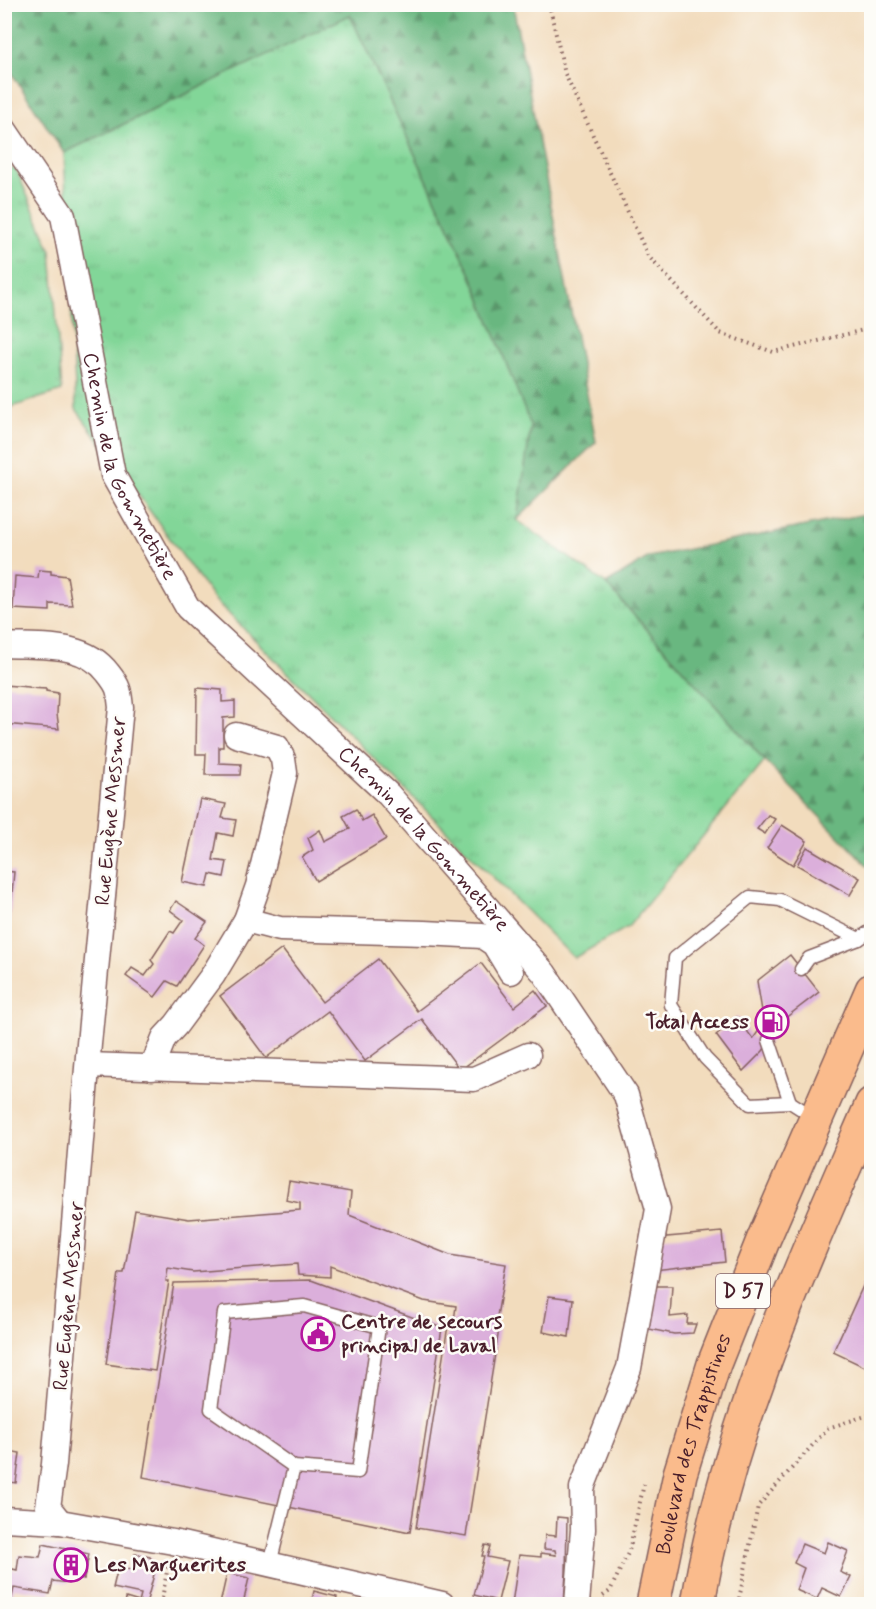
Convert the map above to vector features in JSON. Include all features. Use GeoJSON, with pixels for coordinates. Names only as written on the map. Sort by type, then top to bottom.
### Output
{"type":"FeatureCollection","features":[{"type":"Feature","properties":{"kind":"main road","name":"Boulevard des Trappistines"},"geometry":{"type":"LineString","coordinates":[[653,1605],[680,1474],[714,1364],[764,1238],[803,1110],[872,990]]}},
{"type":"Feature","properties":{"kind":"main road","name":"Boulevard des Trappistines"},"geometry":{"type":"LineString","coordinates":[[699,1605],[704,1568],[723,1489],[764,1362],[804,1260],[872,1104]]}},
{"type":"Feature","properties":{"kind":"street","name":"Chemin de la Gommetière"},"geometry":{"type":"LineString","coordinates":[[4,129],[63,216],[113,475],[188,608],[388,794],[544,973],[626,1095],[658,1209],[629,1368],[582,1488],[586,1602]]}},
{"type":"Feature","properties":{"kind":"street","name":"Rue Eugène Messmer"},"geometry":{"type":"LineString","coordinates":[[4,645],[81,651],[103,666],[118,689],[121,707],[54,1464],[48,1507],[60,1522]]}},
{"type":"Feature","properties":{"kind":"street"},"geometry":{"type":"LineString","coordinates":[[152,1068],[164,1038],[213,975],[246,920],[258,886],[285,772],[283,759],[277,747],[236,735]]}},
{"type":"Feature","properties":{"kind":"street"},"geometry":{"type":"LineString","coordinates":[[246,920],[280,929],[482,936],[494,944],[511,972]]}},
{"type":"Feature","properties":{"kind":"street"},"geometry":{"type":"LineString","coordinates":[[88,1065],[474,1079],[528,1055]]}},
{"type":"Feature","properties":{"kind":"street"},"geometry":{"type":"LineString","coordinates":[[4,1519],[60,1522],[173,1542],[442,1605]]}},
{"type":"Feature","properties":{"kind":"lane"},"geometry":{"type":"LineString","coordinates":[[803,1110],[750,1104],[705,1058],[670,1005],[675,958],[750,897],[780,900],[859,939]]}},
{"type":"Feature","properties":{"kind":"lane"},"geometry":{"type":"LineString","coordinates":[[801,969],[808,958],[859,939],[872,930]]}},
{"type":"Feature","properties":{"kind":"lane"},"geometry":{"type":"LineString","coordinates":[[769,1040],[803,1110]]}},
{"type":"Feature","properties":{"kind":"lane"},"geometry":{"type":"LineString","coordinates":[[304,1306],[379,1327],[358,1472],[294,1467],[211,1409],[224,1313],[304,1306]]}},
{"type":"Feature","properties":{"kind":"lane"},"geometry":{"type":"LineString","coordinates":[[270,1564],[294,1467]]}},
{"type":"Feature","properties":{"kind":"path"},"geometry":{"type":"LineString","coordinates":[[549,4],[565,74],[648,256],[720,333],[773,352],[872,328]]}},
{"type":"Feature","properties":{"kind":"path"},"geometry":{"type":"LineString","coordinates":[[738,1605],[758,1506],[828,1428],[872,1414]]}},
{"type":"Feature","properties":{"kind":"path"},"geometry":{"type":"LineString","coordinates":[[586,1602],[610,1591],[629,1551],[644,1484]]}},
{"type":"Feature","properties":{"kind":"path"},"geometry":{"type":"LineString","coordinates":[[161,1605],[173,1542]]}},
{"type":"Feature","properties":{"kind":"green space"},"geometry":{"type":"Polygon","coordinates":[[[4,5],[513,5],[596,442],[517,520],[531,426],[472,277],[350,15],[64,153],[5,63],[4,5]]]}},
{"type":"Feature","properties":{"kind":"green space"},"geometry":{"type":"Polygon","coordinates":[[[350,14],[472,277],[532,426],[517,520],[606,584],[765,761],[628,927],[574,958],[213,598],[76,409],[64,153],[350,14]]]}},
{"type":"Feature","properties":{"kind":"green space"},"geometry":{"type":"Polygon","coordinates":[[[5,167],[16,169],[51,251],[62,391],[5,409],[5,167]]]}},
{"type":"Feature","properties":{"kind":"green space"},"geometry":{"type":"Polygon","coordinates":[[[872,513],[871,869],[765,761],[606,584],[649,557],[872,513]]]}},
{"type":"Feature","properties":{"kind":"building"},"geometry":{"type":"Polygon","coordinates":[[[39,570],[67,576],[72,605],[50,604],[50,611],[13,609],[15,576],[38,578],[39,570]]]}},
{"type":"Feature","properties":{"kind":"building"},"geometry":{"type":"Polygon","coordinates":[[[4,685],[46,689],[46,691],[58,693],[59,729],[4,724],[4,685]]]}},
{"type":"Feature","properties":{"kind":"building"},"geometry":{"type":"Polygon","coordinates":[[[197,688],[222,690],[222,702],[235,701],[235,717],[223,718],[223,747],[219,747],[219,763],[241,764],[240,775],[205,775],[206,754],[196,754],[197,688]]]}},
{"type":"Feature","properties":{"kind":"building"},"geometry":{"type":"Polygon","coordinates":[[[200,799],[226,804],[222,818],[236,820],[233,836],[218,833],[213,860],[227,862],[224,877],[210,874],[207,887],[182,882],[200,799]]]}},
{"type":"Feature","properties":{"kind":"building"},"geometry":{"type":"Polygon","coordinates":[[[356,809],[362,821],[372,815],[386,839],[316,881],[302,857],[313,850],[308,838],[320,830],[325,842],[350,829],[343,816],[356,809]]]}},
{"type":"Feature","properties":{"kind":"building"},"geometry":{"type":"Polygon","coordinates":[[[768,815],[775,819],[765,834],[757,829],[768,815]]]}},
{"type":"Feature","properties":{"kind":"building"},"geometry":{"type":"Polygon","coordinates":[[[782,825],[807,841],[793,865],[767,848],[782,825]]]}},
{"type":"Feature","properties":{"kind":"building"},"geometry":{"type":"Polygon","coordinates":[[[807,847],[860,878],[850,895],[797,865],[807,847]]]}},
{"type":"Feature","properties":{"kind":"building"},"geometry":{"type":"Polygon","coordinates":[[[4,871],[14,872],[6,955],[4,955],[4,871]]]}},
{"type":"Feature","properties":{"kind":"building"},"geometry":{"type":"Polygon","coordinates":[[[176,901],[207,922],[195,938],[204,945],[177,986],[167,981],[155,997],[126,976],[132,968],[145,976],[154,964],[151,960],[170,931],[174,933],[183,920],[170,910],[176,901]]]}},
{"type":"Feature","properties":{"kind":"building"},"geometry":{"type":"Polygon","coordinates":[[[282,949],[322,1002],[378,959],[417,1011],[481,963],[514,1007],[535,990],[547,1006],[460,1070],[422,1019],[365,1061],[328,1011],[266,1058],[220,996],[282,949]]]}},
{"type":"Feature","properties":{"kind":"building"},"geometry":{"type":"Polygon","coordinates":[[[790,955],[819,992],[784,1019],[763,1051],[743,1071],[716,1035],[737,1017],[753,1039],[764,1023],[757,981],[790,955]]]}},
{"type":"Feature","properties":{"kind":"building"},"geometry":{"type":"Polygon","coordinates":[[[289,1181],[351,1192],[349,1215],[450,1255],[506,1264],[495,1328],[499,1329],[466,1536],[416,1528],[449,1319],[454,1321],[456,1306],[424,1301],[330,1266],[330,1277],[298,1275],[297,1264],[193,1272],[168,1268],[166,1281],[169,1281],[155,1371],[106,1364],[119,1273],[124,1273],[135,1210],[189,1219],[300,1210],[300,1203],[286,1200],[289,1181]]]}},
{"type":"Feature","properties":{"kind":"building"},"geometry":{"type":"Polygon","coordinates":[[[722,1232],[725,1262],[654,1270],[656,1238],[722,1232]]]}},
{"type":"Feature","properties":{"kind":"building"},"geometry":{"type":"Polygon","coordinates":[[[872,1266],[872,1358],[867,1368],[833,1352],[872,1266]]]}},
{"type":"Feature","properties":{"kind":"building"},"geometry":{"type":"Polygon","coordinates":[[[311,1280],[442,1328],[410,1532],[143,1477],[174,1283],[311,1280]]]}},
{"type":"Feature","properties":{"kind":"building"},"geometry":{"type":"Polygon","coordinates":[[[653,1286],[672,1286],[670,1317],[688,1315],[687,1324],[696,1324],[693,1333],[674,1334],[649,1329],[653,1286]]]}},
{"type":"Feature","properties":{"kind":"building"},"geometry":{"type":"Polygon","coordinates":[[[549,1296],[573,1299],[569,1337],[543,1332],[549,1296]]]}},
{"type":"Feature","properties":{"kind":"building"},"geometry":{"type":"Polygon","coordinates":[[[4,1450],[20,1453],[16,1483],[4,1481],[4,1450]]]}},
{"type":"Feature","properties":{"kind":"building"},"geometry":{"type":"Polygon","coordinates":[[[557,1517],[567,1518],[564,1604],[512,1604],[519,1555],[541,1557],[541,1553],[556,1555],[555,1550],[544,1549],[545,1535],[556,1536],[557,1517]]]}},
{"type":"Feature","properties":{"kind":"building"},"geometry":{"type":"Polygon","coordinates":[[[828,1542],[848,1551],[840,1572],[851,1577],[841,1597],[822,1588],[817,1599],[796,1590],[804,1568],[794,1563],[802,1544],[824,1553],[828,1542]]]}},
{"type":"Feature","properties":{"kind":"building"},"geometry":{"type":"Polygon","coordinates":[[[43,1544],[89,1554],[84,1579],[69,1576],[68,1583],[53,1581],[50,1594],[14,1588],[12,1597],[4,1596],[4,1567],[17,1570],[19,1555],[40,1557],[43,1544]]]}},
{"type":"Feature","properties":{"kind":"building"},"geometry":{"type":"Polygon","coordinates":[[[485,1545],[490,1546],[487,1557],[508,1561],[498,1601],[474,1595],[485,1545]]]}},
{"type":"Feature","properties":{"kind":"building"},"geometry":{"type":"Polygon","coordinates":[[[135,1554],[150,1557],[156,1567],[146,1604],[125,1604],[126,1598],[139,1602],[141,1594],[113,1588],[118,1567],[132,1570],[135,1554]]]}},
{"type":"Feature","properties":{"kind":"building"},"geometry":{"type":"Polygon","coordinates":[[[227,1573],[249,1578],[243,1604],[220,1604],[227,1573]]]}},
{"type":"Feature","properties":{"kind":"building"},"geometry":{"type":"Polygon","coordinates":[[[314,1591],[337,1597],[336,1604],[311,1604],[314,1591]]]}},
{"type":"Feature","properties":{"kind":"place","name":"Total Access"},"geometry":{"type":"Point","coordinates":[772,1022]}},
{"type":"Feature","properties":{"kind":"place","name":"Centre de secours principal de Laval"},"geometry":{"type":"Point","coordinates":[318,1334]}},
{"type":"Feature","properties":{"kind":"place","name":"Les Marguerites"},"geometry":{"type":"Point","coordinates":[71,1565]}}]}
